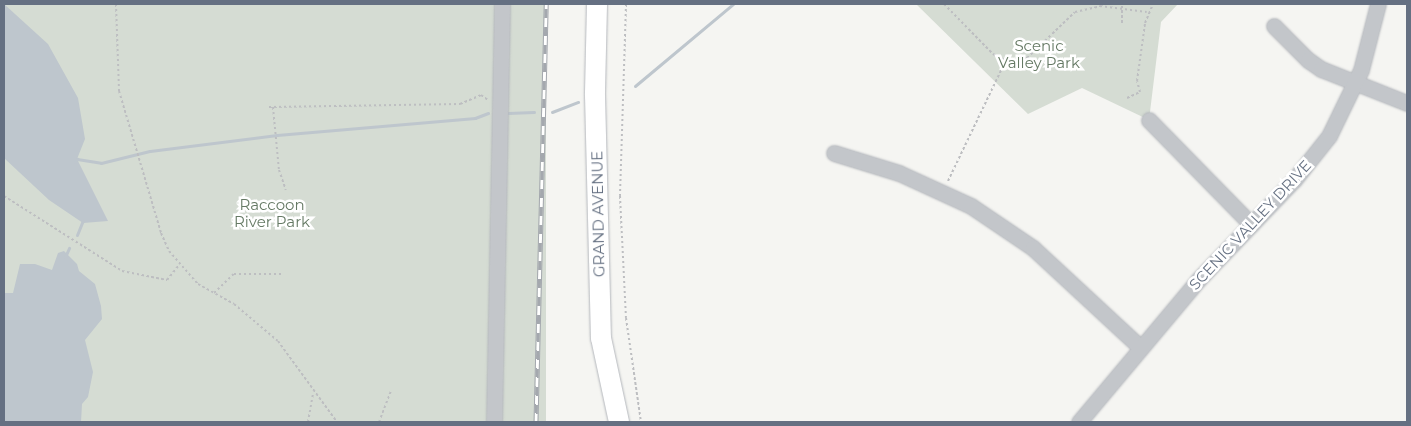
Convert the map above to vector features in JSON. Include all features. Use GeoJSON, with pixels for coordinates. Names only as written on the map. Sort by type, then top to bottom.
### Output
{"type":"FeatureCollection","features":[{"type":"Feature","properties":{"kind":"main road","name":"GRAND AVENUE"},"geometry":{"type":"LineString","coordinates":[[597,4],[595,95],[601,338],[619,422]]}},
{"type":"Feature","properties":{"kind":"street"},"geometry":{"type":"LineString","coordinates":[[494,422],[502,108],[502,4]]}},
{"type":"Feature","properties":{"kind":"street","name":"SCENIC VALLEY DRIVE"},"geometry":{"type":"LineString","coordinates":[[1078,422],[1198,280],[1312,159],[1342,113],[1357,82],[1378,4]]}},
{"type":"Feature","properties":{"kind":"street"},"geometry":{"type":"LineString","coordinates":[[1274,26],[1308,60],[1330,73],[1407,103]]}},
{"type":"Feature","properties":{"kind":"street"},"geometry":{"type":"LineString","coordinates":[[1149,120],[1251,224]]}},
{"type":"Feature","properties":{"kind":"street"},"geometry":{"type":"LineString","coordinates":[[834,153],[943,192],[1033,248],[1140,347]]}},
{"type":"Feature","properties":{"kind":"path"},"geometry":{"type":"LineString","coordinates":[[116,4],[119,90],[161,233],[179,265],[198,284],[251,316],[278,341],[313,393],[337,422]]}},
{"type":"Feature","properties":{"kind":"path"},"geometry":{"type":"LineString","coordinates":[[626,4],[620,196],[626,318],[641,422]]}},
{"type":"Feature","properties":{"kind":"path"},"geometry":{"type":"LineString","coordinates":[[944,4],[993,54],[1005,62],[1019,63],[1027,58],[1075,12],[1087,8],[1122,5],[1147,12]]}},
{"type":"Feature","properties":{"kind":"path"},"geometry":{"type":"LineString","coordinates":[[1127,98],[1140,92],[1137,81],[1147,12],[1153,4]]}},
{"type":"Feature","properties":{"kind":"path"},"geometry":{"type":"LineString","coordinates":[[1122,5],[1122,23]]}},
{"type":"Feature","properties":{"kind":"path"},"geometry":{"type":"LineString","coordinates":[[943,192],[1005,62]]}},
{"type":"Feature","properties":{"kind":"path"},"geometry":{"type":"LineString","coordinates":[[269,107],[460,104],[480,95],[502,108]]}},
{"type":"Feature","properties":{"kind":"path"},"geometry":{"type":"LineString","coordinates":[[273,107],[279,153],[279,170],[286,190]]}},
{"type":"Feature","properties":{"kind":"path"},"geometry":{"type":"LineString","coordinates":[[4,196],[122,271],[167,280],[179,265]]}},
{"type":"Feature","properties":{"kind":"path"},"geometry":{"type":"LineString","coordinates":[[214,293],[234,274],[283,274]]}},
{"type":"Feature","properties":{"kind":"path"},"geometry":{"type":"LineString","coordinates":[[379,422],[391,390]]}},
{"type":"Feature","properties":{"kind":"path"},"geometry":{"type":"LineString","coordinates":[[308,422],[313,393]]}},
{"type":"Feature","properties":{"kind":"green space","name":"Raccoon River Park"},"geometry":{"type":"Polygon","coordinates":[[[4,4],[546,4],[546,422],[4,422],[4,4]]]}},
{"type":"Feature","properties":{"kind":"green space","name":"Scenic Valley Park"},"geometry":{"type":"Polygon","coordinates":[[[916,4],[1178,4],[1161,22],[1149,120],[1082,88],[1028,114],[916,4]]]}},
{"type":"Feature","properties":{"kind":"shaded area"},"geometry":{"type":"Polygon","coordinates":[[[4,4],[48,44],[78,98],[85,139],[77,159],[108,221],[83,223],[49,200],[4,158],[4,4]]]}},
{"type":"Feature","properties":{"kind":"shaded area"},"geometry":{"type":"Polygon","coordinates":[[[64,251],[77,264],[79,271],[95,284],[101,306],[102,319],[85,340],[93,372],[88,397],[82,404],[81,422],[4,422],[4,293],[13,293],[20,264],[35,264],[52,270],[58,253],[64,251]]]}},
{"type":"Feature","properties":{"kind":"waterway"},"geometry":{"type":"LineString","coordinates":[[635,86],[733,4]]}},
{"type":"Feature","properties":{"kind":"waterway"},"geometry":{"type":"LineString","coordinates":[[552,112],[578,102]]}},
{"type":"Feature","properties":{"kind":"waterway"},"geometry":{"type":"LineString","coordinates":[[508,113],[534,112]]}},
{"type":"Feature","properties":{"kind":"waterway"},"geometry":{"type":"LineString","coordinates":[[75,162],[77,159],[101,163],[150,151],[277,135],[475,118],[488,113]]}},
{"type":"Feature","properties":{"kind":"waterway"},"geometry":{"type":"LineString","coordinates":[[77,235],[83,220]]}},
{"type":"Feature","properties":{"kind":"waterway"},"geometry":{"type":"LineString","coordinates":[[65,257],[69,248]]}},
{"type":"Feature","properties":{"kind":"railway"},"geometry":{"type":"LineString","coordinates":[[536,422],[546,4]]}}]}
